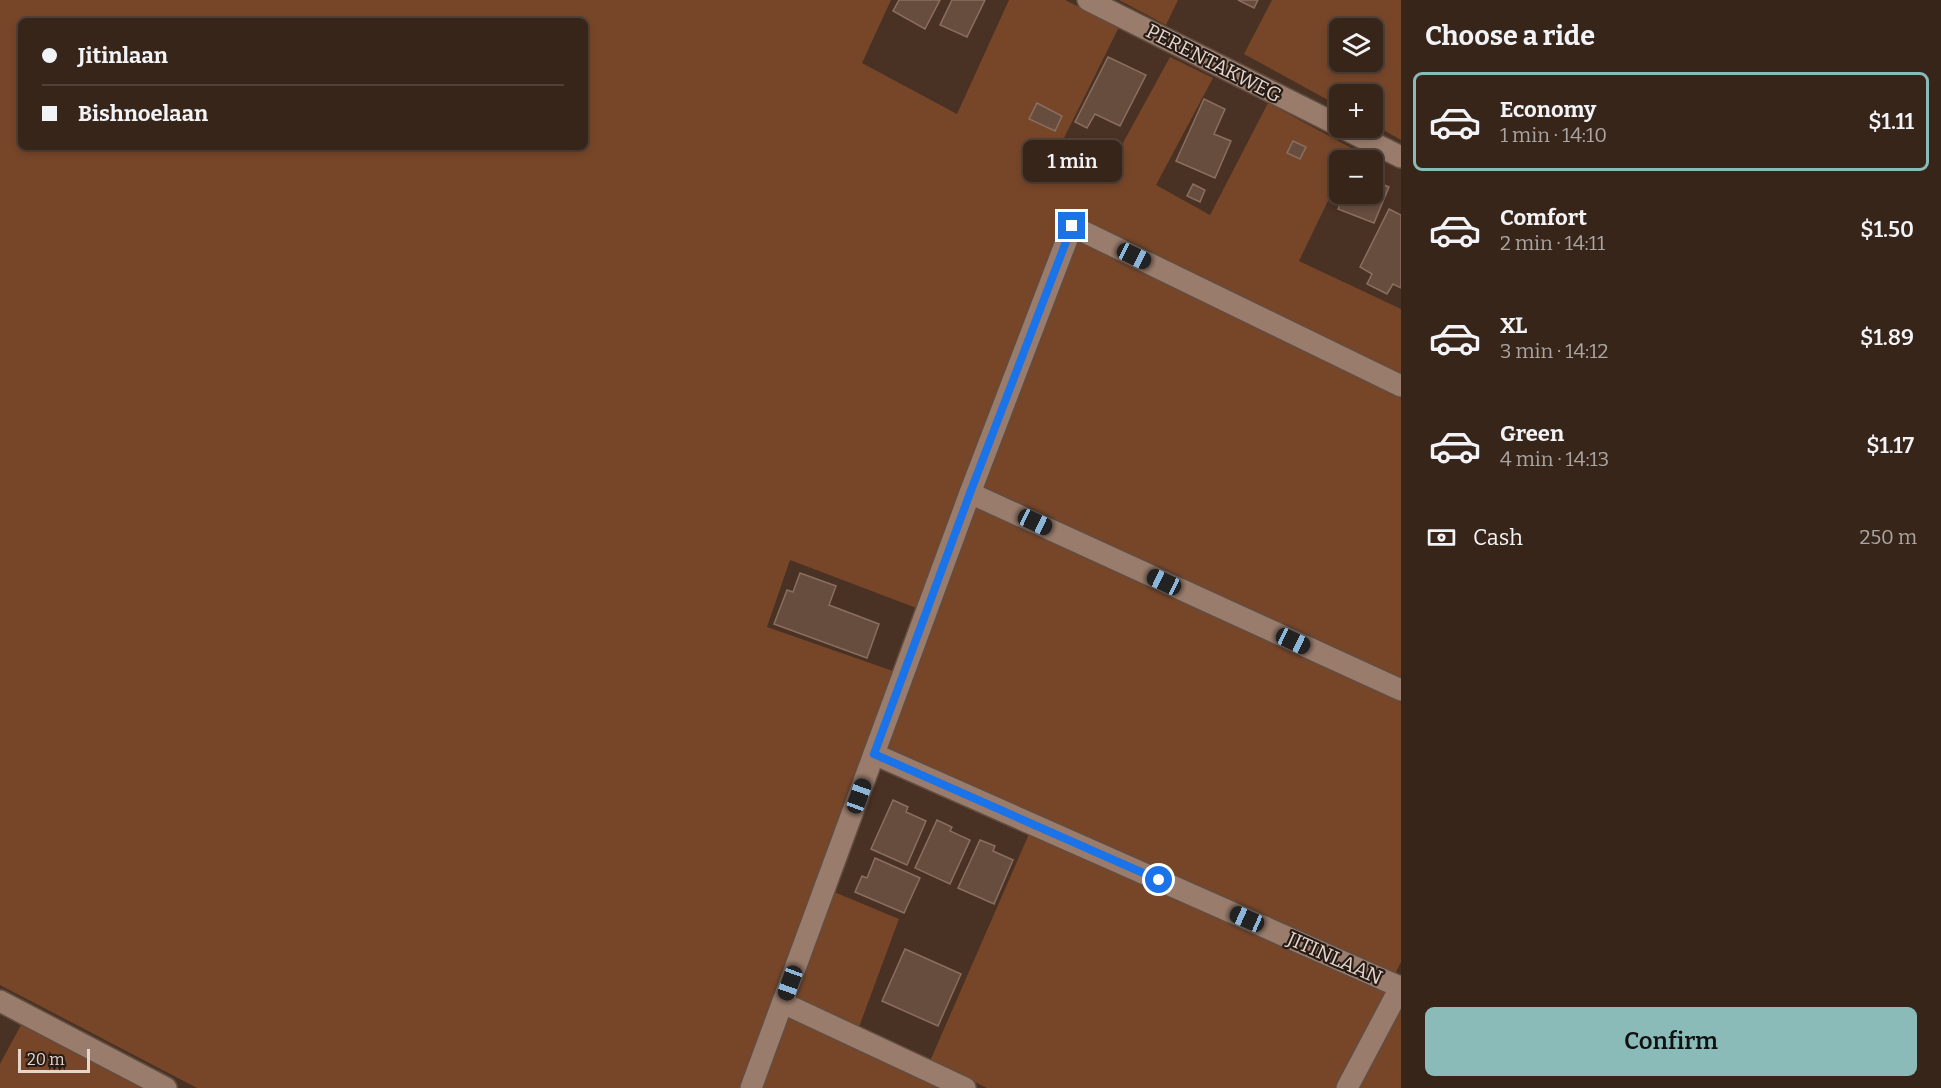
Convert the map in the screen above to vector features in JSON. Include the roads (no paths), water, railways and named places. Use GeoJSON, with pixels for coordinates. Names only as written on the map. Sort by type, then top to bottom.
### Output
{"type":"FeatureCollection","features":[{"type":"Feature","properties":{"kind":"street","name":"PERENTAKWEG"},"geometry":{"type":"LineString","coordinates":[[1088,0],[1329,121]]}},
{"type":"Feature","properties":{"kind":"street","name":"PERENTAKWEG"},"geometry":{"type":"LineString","coordinates":[[1363,138],[1401,157]]}},
{"type":"Feature","properties":{"kind":"street"},"geometry":{"type":"LineString","coordinates":[[751,1088],[970,493],[1072,226],[1401,386]]}},
{"type":"Feature","properties":{"kind":"street"},"geometry":{"type":"LineString","coordinates":[[970,493],[1401,690]]}},
{"type":"Feature","properties":{"kind":"street","name":"JITINLAAN"},"geometry":{"type":"LineString","coordinates":[[874,754],[1401,987]]}},
{"type":"Feature","properties":{"kind":"street"},"geometry":{"type":"LineString","coordinates":[[1347,1088],[1401,987]]}},
{"type":"Feature","properties":{"kind":"street"},"geometry":{"type":"LineString","coordinates":[[0,1001],[166,1088]]}},
{"type":"Feature","properties":{"kind":"street"},"geometry":{"type":"LineString","coordinates":[[783,1003],[965,1088]]}}]}
